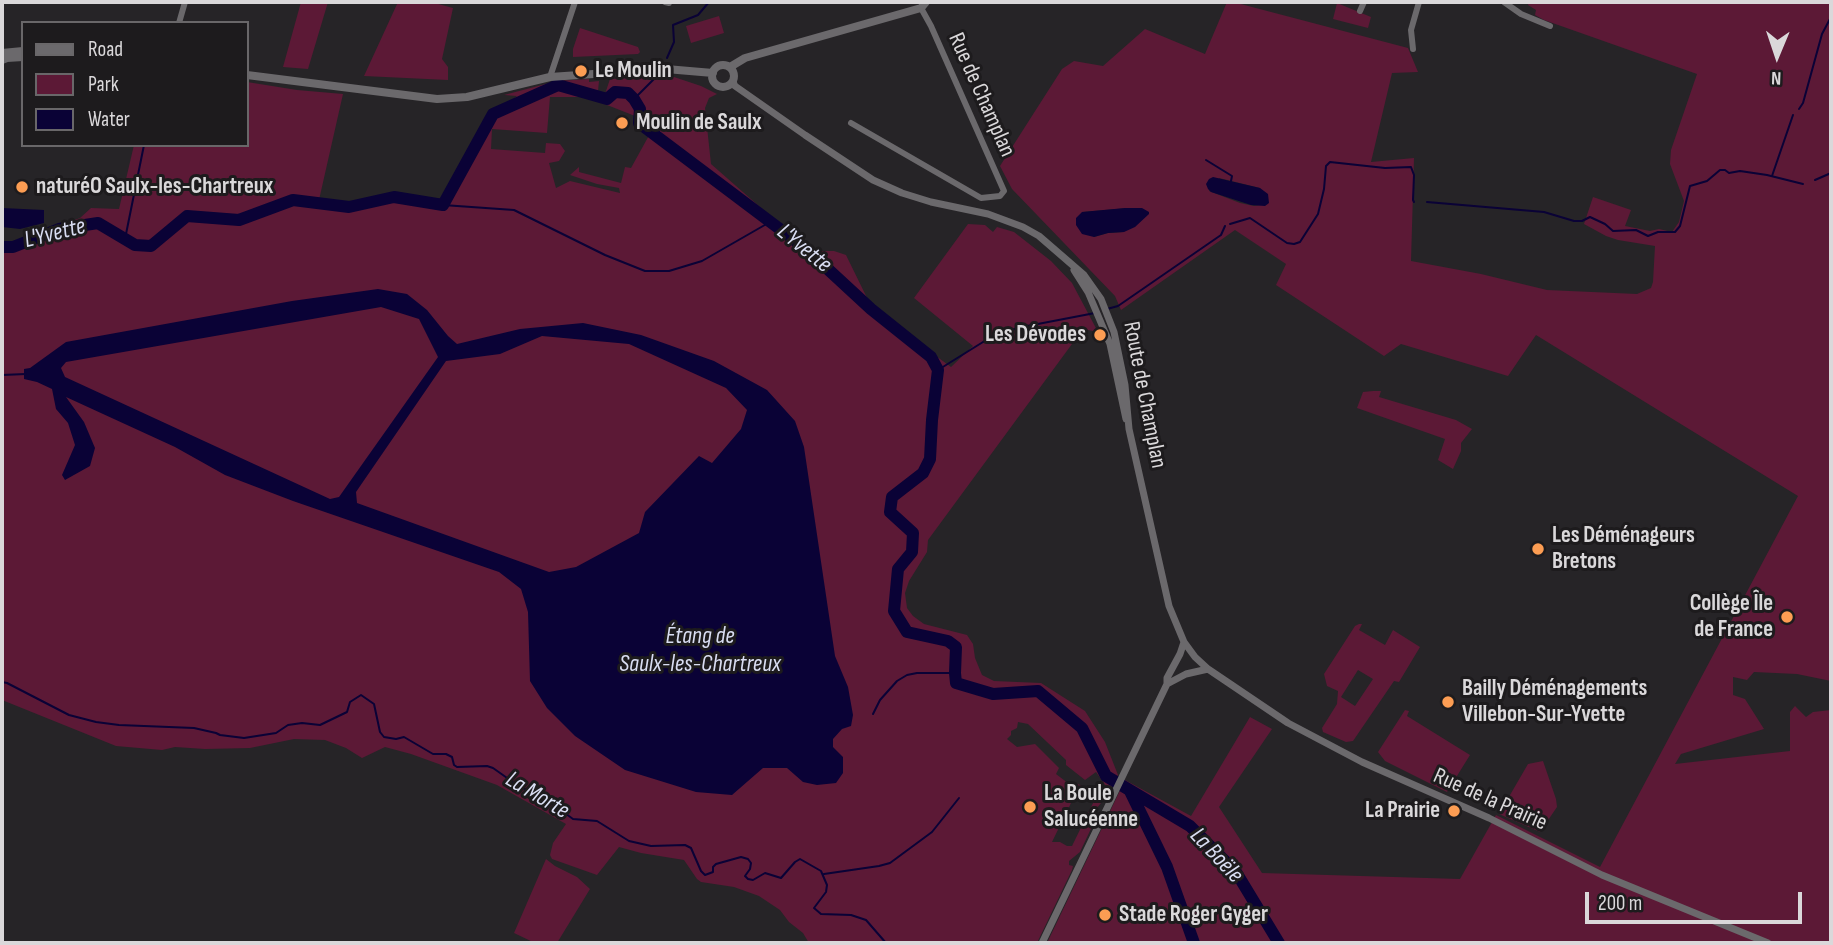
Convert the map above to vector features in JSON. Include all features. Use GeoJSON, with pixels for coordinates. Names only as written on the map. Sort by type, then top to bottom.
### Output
{"type":"FeatureCollection","features":[{"type":"Feature","properties":{"kind":"main road"},"geometry":{"type":"LineString","coordinates":[[713,74],[720,66],[730,67],[744,58],[923,5]]}},
{"type":"Feature","properties":{"kind":"main road"},"geometry":{"type":"LineString","coordinates":[[2,53],[21,51]]}},
{"type":"Feature","properties":{"kind":"main road"},"geometry":{"type":"LineString","coordinates":[[2,60],[21,57]]}},
{"type":"Feature","properties":{"kind":"main road"},"geometry":{"type":"LineString","coordinates":[[713,74],[715,83],[721,87],[728,86],[733,82],[734,72],[730,67]]}},
{"type":"Feature","properties":{"kind":"main road"},"geometry":{"type":"LineString","coordinates":[[248,75],[437,99],[467,97],[550,77],[666,68],[713,74]]}},
{"type":"Feature","properties":{"kind":"street"},"geometry":{"type":"LineString","coordinates":[[180,21],[185,2]]}},
{"type":"Feature","properties":{"kind":"street"},"geometry":{"type":"LineString","coordinates":[[550,77],[575,2]]}},
{"type":"Feature","properties":{"kind":"street"},"geometry":{"type":"LineString","coordinates":[[1360,11],[1364,2]]}},
{"type":"Feature","properties":{"kind":"street"},"geometry":{"type":"LineString","coordinates":[[1413,49],[1411,30],[1419,2]]}},
{"type":"Feature","properties":{"kind":"street"},"geometry":{"type":"LineString","coordinates":[[1504,2],[1521,14],[1550,26]]}},
{"type":"Feature","properties":{"kind":"street","name":"Rue de Champlan"},"geometry":{"type":"LineString","coordinates":[[851,122],[981,198],[1000,196],[1004,191],[923,5]]}},
{"type":"Feature","properties":{"kind":"street"},"geometry":{"type":"LineString","coordinates":[[2,48],[11,51]]}},
{"type":"Feature","properties":{"kind":"street","name":"Route de Champlan"},"geometry":{"type":"LineString","coordinates":[[733,82],[735,86],[873,180],[931,202],[1010,221],[1039,236],[1056,249],[1076,272],[1114,332],[1129,429],[1169,606],[1184,642],[1208,669]]}},
{"type":"Feature","properties":{"kind":"street"},"geometry":{"type":"LineString","coordinates":[[1042,943],[1167,684],[1167,678],[1184,642]]}},
{"type":"Feature","properties":{"kind":"street"},"geometry":{"type":"LineString","coordinates":[[1167,684],[1186,674],[1208,669]]}},
{"type":"Feature","properties":{"kind":"street","name":"Rue de la Prairie"},"geometry":{"type":"LineString","coordinates":[[1208,669],[1288,723],[1372,767],[1489,818],[1602,875],[1768,943]]}},
{"type":"Feature","properties":{"kind":"green space"},"geometry":{"type":"Polygon","coordinates":[[[301,2],[328,2],[308,69],[283,67],[301,2]]]}},
{"type":"Feature","properties":{"kind":"green space"},"geometry":{"type":"Polygon","coordinates":[[[398,2],[431,2],[453,8],[442,59],[448,67],[448,80],[364,76],[398,2]]]}},
{"type":"Feature","properties":{"kind":"green space"},"geometry":{"type":"Polygon","coordinates":[[[1227,2],[1408,48],[1418,72],[1392,73],[1371,162],[1414,158],[1411,261],[1547,290],[1637,294],[1651,288],[1655,246],[1618,240],[1584,224],[1593,197],[1631,210],[1625,226],[1672,232],[1679,222],[1684,201],[1670,164],[1671,150],[1697,74],[1544,20],[1535,15],[1536,10],[1528,5],[1529,2],[1831,2],[1831,681],[1797,674],[1754,672],[1747,680],[1733,677],[1733,695],[1745,699],[1764,729],[1681,754],[1675,764],[1790,751],[1790,712],[1795,706],[1806,717],[1813,712],[1831,710],[1831,943],[1047,943],[1125,780],[1191,816],[1250,717],[1272,729],[1219,807],[1262,873],[1460,879],[1496,815],[1600,867],[1798,496],[1536,335],[1508,376],[1401,344],[1384,356],[1276,285],[1286,264],[1235,230],[1121,310],[1115,296],[1012,189],[1000,166],[1062,69],[1074,61],[1103,66],[1145,29],[1205,54],[1227,2]],[[1219,178],[1209,191],[1240,203],[1254,206],[1268,204],[1260,188],[1219,178]],[[1128,208],[1082,212],[1094,237],[1124,232],[1128,208]]]}},
{"type":"Feature","properties":{"kind":"green space"},"geometry":{"type":"Polygon","coordinates":[[[1337,3],[1371,17],[1368,28],[1333,19],[1337,3]]]}},
{"type":"Feature","properties":{"kind":"green space"},"geometry":{"type":"Polygon","coordinates":[[[719,16],[724,33],[691,43],[686,26],[719,16]]]}},
{"type":"Feature","properties":{"kind":"green space"},"geometry":{"type":"Polygon","coordinates":[[[580,28],[638,47],[640,52],[573,57],[580,28]]]}},
{"type":"Feature","properties":{"kind":"green space"},"geometry":{"type":"Polygon","coordinates":[[[674,77],[717,94],[709,98],[705,108],[711,164],[801,243],[817,251],[834,251],[846,255],[869,302],[891,323],[951,367],[973,346],[914,298],[968,224],[985,225],[993,232],[997,227],[1014,232],[1051,261],[1072,283],[1098,332],[1083,329],[928,540],[927,552],[909,581],[905,593],[907,608],[924,624],[967,635],[973,644],[982,675],[994,681],[1041,683],[1085,711],[1105,742],[1118,775],[1110,789],[1096,772],[1085,780],[1066,765],[1066,760],[1028,724],[1018,722],[1017,728],[1011,731],[1007,739],[1017,747],[1035,744],[1059,768],[1056,774],[1073,787],[1076,783],[1082,786],[1080,798],[1071,803],[1052,842],[1072,846],[1094,801],[1100,800],[1101,803],[1096,809],[1096,818],[1080,852],[1069,861],[1069,865],[1073,866],[1072,870],[1037,943],[809,943],[780,910],[759,896],[734,887],[701,882],[684,860],[619,847],[597,875],[552,859],[550,855],[553,843],[566,824],[497,785],[411,754],[385,747],[362,758],[325,740],[294,739],[250,748],[175,747],[162,750],[116,746],[2,700],[2,243],[13,243],[80,218],[91,208],[119,209],[134,147],[248,147],[248,82],[343,94],[319,200],[347,204],[393,193],[441,201],[486,122],[517,96],[504,95],[557,81],[599,81],[597,101],[580,97],[550,97],[547,133],[492,129],[491,149],[545,153],[546,143],[560,144],[565,151],[559,161],[549,163],[556,188],[570,181],[620,193],[619,188],[570,175],[579,167],[579,172],[621,183],[625,167],[631,168],[652,130],[635,116],[602,103],[610,79],[674,77]]]}},
{"type":"Feature","properties":{"kind":"green space"},"geometry":{"type":"Polygon","coordinates":[[[1381,391],[1379,397],[1456,420],[1472,429],[1461,443],[1461,451],[1453,469],[1438,460],[1445,439],[1357,408],[1363,392],[1381,391]]]}},
{"type":"Feature","properties":{"kind":"green space"},"geometry":{"type":"Polygon","coordinates":[[[1362,624],[1359,630],[1385,645],[1393,630],[1420,647],[1399,682],[1394,681],[1353,741],[1346,742],[1323,732],[1322,728],[1337,704],[1338,691],[1327,686],[1324,674],[1355,626],[1362,624]],[[1358,670],[1341,697],[1355,706],[1373,679],[1358,670]]]}},
{"type":"Feature","properties":{"kind":"green space"},"geometry":{"type":"Polygon","coordinates":[[[1405,710],[1409,711],[1407,716],[1470,755],[1447,792],[1385,761],[1378,752],[1405,710]]]}},
{"type":"Feature","properties":{"kind":"green space"},"geometry":{"type":"Polygon","coordinates":[[[1543,761],[1557,807],[1540,832],[1499,814],[1528,764],[1543,761]]]}},
{"type":"Feature","properties":{"kind":"green space"},"geometry":{"type":"Polygon","coordinates":[[[546,859],[577,877],[590,889],[557,943],[535,943],[514,933],[546,859]]]}},
{"type":"Feature","properties":{"kind":"water"},"geometry":{"type":"Polygon","coordinates":[[[1213,177],[1260,188],[1268,194],[1269,203],[1265,206],[1251,205],[1211,192],[1206,184],[1213,177]]]}},
{"type":"Feature","properties":{"kind":"water"},"geometry":{"type":"Polygon","coordinates":[[[2,208],[44,210],[44,223],[20,229],[2,227],[2,208]]]}},
{"type":"Feature","properties":{"kind":"water"},"geometry":{"type":"Polygon","coordinates":[[[1142,208],[1149,214],[1135,227],[1124,232],[1094,237],[1082,234],[1076,225],[1076,218],[1082,212],[1142,208]]]}},
{"type":"Feature","properties":{"kind":"water","name":"Étang de Saulx-les-Chartreux"},"geometry":{"type":"Polygon","coordinates":[[[378,289],[407,294],[427,310],[457,344],[520,329],[583,323],[641,335],[714,361],[767,390],[795,421],[804,447],[835,656],[848,687],[853,715],[851,726],[842,729],[833,739],[833,747],[843,757],[843,773],[836,783],[817,785],[803,782],[787,768],[763,768],[732,795],[696,792],[625,770],[575,736],[547,708],[530,681],[528,612],[521,589],[499,572],[225,475],[175,447],[66,397],[84,422],[95,448],[90,466],[65,480],[62,475],[75,445],[68,423],[56,409],[52,389],[24,379],[24,369],[30,368],[66,342],[292,301],[378,289]],[[381,307],[66,362],[61,368],[65,377],[330,499],[339,497],[438,357],[419,319],[381,307]],[[542,336],[500,354],[446,361],[356,492],[357,503],[549,572],[576,567],[639,533],[645,512],[699,456],[712,463],[741,429],[747,410],[726,388],[629,344],[542,336]]]}},
{"type":"Feature","properties":{"kind":"waterway"},"geometry":{"type":"LineString","coordinates":[[667,58],[674,42],[673,25],[698,15],[709,2]]}},
{"type":"Feature","properties":{"kind":"waterway"},"geometry":{"type":"LineString","coordinates":[[1799,109],[1822,34],[1831,17]]}},
{"type":"Feature","properties":{"kind":"waterway"},"geometry":{"type":"LineString","coordinates":[[634,99],[656,77]]}},
{"type":"Feature","properties":{"kind":"waterway","name":"L'Yvette"},"geometry":{"type":"LineString","coordinates":[[2,247],[13,247],[59,229],[98,223],[135,245],[151,246],[187,216],[239,220],[293,200],[349,207],[394,197],[443,205],[493,114],[558,85],[607,99],[615,92],[628,93],[640,109],[639,123],[805,248],[871,309],[931,357],[938,370],[930,459],[923,473],[892,497],[890,512],[913,533],[912,552],[898,569],[894,611],[907,632],[948,641],[956,647],[956,683],[993,694],[1038,691],[1082,728],[1106,776],[1190,826],[1236,872],[1279,943]]}},
{"type":"Feature","properties":{"kind":"waterway"},"geometry":{"type":"LineString","coordinates":[[1772,176],[1793,115]]}},
{"type":"Feature","properties":{"kind":"waterway"},"geometry":{"type":"LineString","coordinates":[[125,239],[144,147]]}},
{"type":"Feature","properties":{"kind":"waterway"},"geometry":{"type":"LineString","coordinates":[[1206,160],[1232,176],[1231,181]]}},
{"type":"Feature","properties":{"kind":"waterway"},"geometry":{"type":"LineString","coordinates":[[1230,224],[1250,218],[1287,243],[1300,242],[1318,214],[1326,166],[1330,162],[1385,168],[1411,167],[1414,175],[1414,202]]}},
{"type":"Feature","properties":{"kind":"waterway"},"geometry":{"type":"LineString","coordinates":[[1427,202],[1544,212],[1574,221],[1590,217],[1613,231],[1636,230],[1648,236],[1658,232],[1675,232],[1680,226],[1690,186],[1707,181],[1720,170],[1767,175],[1803,184]]}},
{"type":"Feature","properties":{"kind":"waterway"},"geometry":{"type":"LineString","coordinates":[[1815,180],[1831,173]]}},
{"type":"Feature","properties":{"kind":"waterway"},"geometry":{"type":"LineString","coordinates":[[443,205],[514,210],[605,255],[645,271],[669,271],[702,261],[770,222]]}},
{"type":"Feature","properties":{"kind":"waterway"},"geometry":{"type":"LineString","coordinates":[[1107,309],[1118,306],[1221,235],[1225,226]]}},
{"type":"Feature","properties":{"kind":"waterway"},"geometry":{"type":"LineString","coordinates":[[938,370],[983,342],[1017,328],[1095,313]]}},
{"type":"Feature","properties":{"kind":"waterway"},"geometry":{"type":"LineString","coordinates":[[2,375],[26,374]]}},
{"type":"Feature","properties":{"kind":"waterway"},"geometry":{"type":"LineString","coordinates":[[873,714],[880,700],[897,681],[907,675],[955,673]]}},
{"type":"Feature","properties":{"kind":"waterway","name":"La Morte"},"geometry":{"type":"LineString","coordinates":[[2,682],[69,715],[96,722],[194,728],[244,738],[276,733],[288,725],[320,725],[347,712],[350,702],[361,695],[374,704],[380,732],[384,737],[404,737],[433,754],[446,754],[452,757],[457,767],[493,768],[573,819],[597,821],[629,841],[651,846],[685,845],[691,848],[705,875],[713,872],[716,864],[741,857],[751,863],[745,876],[748,879],[753,880],[765,873],[781,878],[800,859],[821,871],[827,885],[826,892],[814,908],[821,914],[851,915],[866,920],[886,943]]}},
{"type":"Feature","properties":{"kind":"waterway","name":"L'Yvette"},"geometry":{"type":"LineString","coordinates":[[1130,791],[1167,867],[1194,943]]}},
{"type":"Feature","properties":{"kind":"waterway"},"geometry":{"type":"LineString","coordinates":[[824,874],[890,863],[932,832],[959,798]]}},
{"type":"Feature","properties":{"kind":"place","name":"Le Moulin"},"geometry":{"type":"Point","coordinates":[581,71]}},
{"type":"Feature","properties":{"kind":"place","name":"Moulin de Saulx"},"geometry":{"type":"Point","coordinates":[622,123]}},
{"type":"Feature","properties":{"kind":"place","name":"naturéO Saulx-les-Chartreux"},"geometry":{"type":"Point","coordinates":[22,187]}},
{"type":"Feature","properties":{"kind":"place","name":"Les Dévodes"},"geometry":{"type":"Point","coordinates":[1100,335]}},
{"type":"Feature","properties":{"kind":"place","name":"Les Déménageurs Bretons"},"geometry":{"type":"Point","coordinates":[1538,549]}},
{"type":"Feature","properties":{"kind":"place","name":"Collège Île de France"},"geometry":{"type":"Point","coordinates":[1787,617]}},
{"type":"Feature","properties":{"kind":"place","name":"Bailly Déménagements Villebon-Sur-Yvette"},"geometry":{"type":"Point","coordinates":[1448,702]}},
{"type":"Feature","properties":{"kind":"place","name":"La Boule Salucéenne"},"geometry":{"type":"Point","coordinates":[1030,807]}},
{"type":"Feature","properties":{"kind":"place","name":"La Prairie"},"geometry":{"type":"Point","coordinates":[1454,811]}},
{"type":"Feature","properties":{"kind":"place","name":"Stade Roger Gyger"},"geometry":{"type":"Point","coordinates":[1105,915]}},
{"type":"Feature","properties":{"kind":"water label","name":"La Boële"},"geometry":{"type":"Point","coordinates":[1216,856]}}]}
